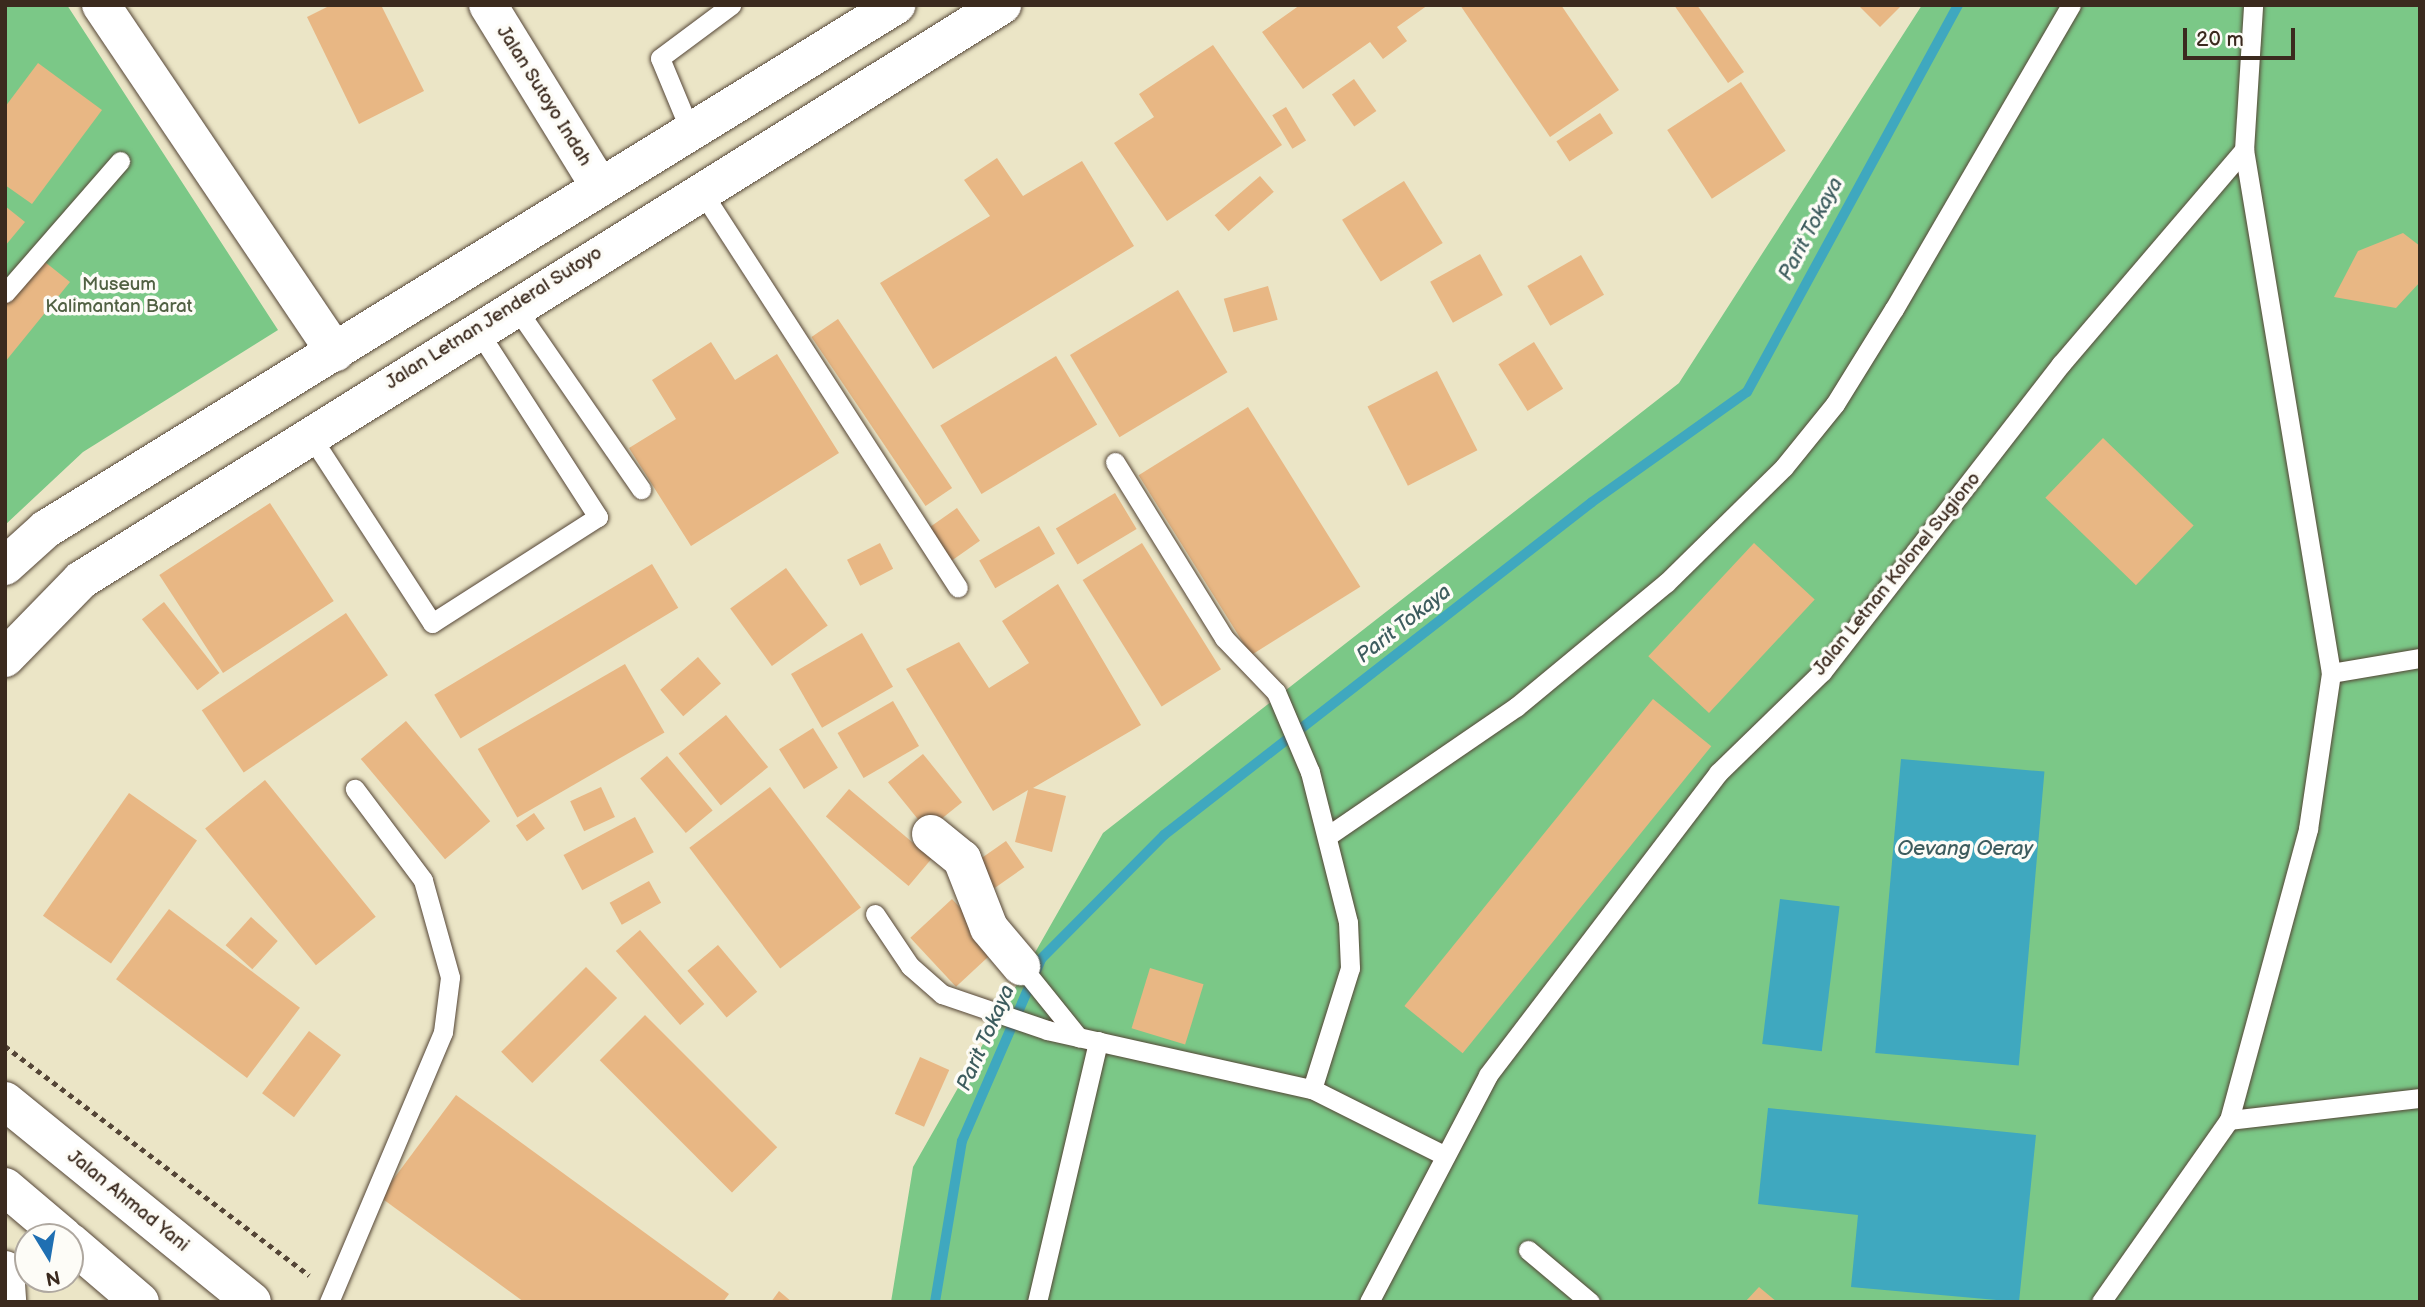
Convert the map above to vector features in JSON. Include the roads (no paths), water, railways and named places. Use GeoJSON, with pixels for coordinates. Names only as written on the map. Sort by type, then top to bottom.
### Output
{"type":"FeatureCollection","features":[{"type":"Feature","properties":{"kind":"main road"},"geometry":{"type":"LineString","coordinates":[[101,5],[335,352]]}},
{"type":"Feature","properties":{"kind":"main road","name":"Jalan Sutoyo Indah"},"geometry":{"type":"LineString","coordinates":[[488,5],[600,187]]}},
{"type":"Feature","properties":{"kind":"main road"},"geometry":{"type":"LineString","coordinates":[[5,566],[46,529],[600,187],[692,135],[896,5]]}},
{"type":"Feature","properties":{"kind":"main road","name":"Jalan Letnan Jenderal Sutoyo"},"geometry":{"type":"LineString","coordinates":[[5,658],[80,580],[514,305],[702,192],[1002,5]]}},
{"type":"Feature","properties":{"kind":"main road"},"geometry":{"type":"LineString","coordinates":[[46,529],[80,580]]}},
{"type":"Feature","properties":{"kind":"main road"},"geometry":{"type":"LineString","coordinates":[[931,834],[962,859],[989,928],[1021,966]]}},
{"type":"Feature","properties":{"kind":"main road","name":"Jalan Ahmad Yani"},"geometry":{"type":"LineString","coordinates":[[5,1101],[252,1302]]}},
{"type":"Feature","properties":{"kind":"main road"},"geometry":{"type":"LineString","coordinates":[[5,1187],[47,1223]]}},
{"type":"Feature","properties":{"kind":"main road"},"geometry":{"type":"LineString","coordinates":[[84,1254],[140,1302]]}},
{"type":"Feature","properties":{"kind":"main road"},"geometry":{"type":"LineString","coordinates":[[5,1270],[7,1302]]}},
{"type":"Feature","properties":{"kind":"lane"},"geometry":{"type":"LineString","coordinates":[[692,135],[660,58],[731,5]]}},
{"type":"Feature","properties":{"kind":"lane"},"geometry":{"type":"LineString","coordinates":[[1329,835],[1516,707],[1666,583],[1784,467],[1835,404],[1881,330],[2071,5]]}},
{"type":"Feature","properties":{"kind":"lane"},"geometry":{"type":"LineString","coordinates":[[2102,1302],[2229,1121],[2308,829],[2331,673],[2244,150],[2253,5]]}},
{"type":"Feature","properties":{"kind":"lane","name":"Jalan Letnan Kolonel Sugiono"},"geometry":{"type":"LineString","coordinates":[[1369,1302],[1442,1154],[1488,1075],[1718,773],[1822,672],[2061,364],[2244,150]]}},
{"type":"Feature","properties":{"kind":"lane"},"geometry":{"type":"LineString","coordinates":[[5,293],[120,161]]}},
{"type":"Feature","properties":{"kind":"lane"},"geometry":{"type":"LineString","coordinates":[[702,192],[958,587]]}},
{"type":"Feature","properties":{"kind":"lane"},"geometry":{"type":"LineString","coordinates":[[514,305],[640,489]]}},
{"type":"Feature","properties":{"kind":"lane"},"geometry":{"type":"LineString","coordinates":[[310,435],[432,623],[598,517],[477,329]]}},
{"type":"Feature","properties":{"kind":"lane"},"geometry":{"type":"LineString","coordinates":[[1115,462],[1224,638],[1280,699],[1310,772],[1329,835],[1350,968],[1312,1088]]}},
{"type":"Feature","properties":{"kind":"lane"},"geometry":{"type":"LineString","coordinates":[[2331,673],[2420,658]]}},
{"type":"Feature","properties":{"kind":"lane"},"geometry":{"type":"LineString","coordinates":[[331,1297],[443,1032],[450,977],[423,880],[355,789]]}},
{"type":"Feature","properties":{"kind":"lane"},"geometry":{"type":"LineString","coordinates":[[875,914],[925,983],[960,1001],[1047,1030],[1312,1088],[1442,1154]]}},
{"type":"Feature","properties":{"kind":"lane"},"geometry":{"type":"LineString","coordinates":[[1021,966],[1054,1008],[1088,1040]]}},
{"type":"Feature","properties":{"kind":"lane"},"geometry":{"type":"LineString","coordinates":[[1037,1302],[1088,1040]]}},
{"type":"Feature","properties":{"kind":"lane"},"geometry":{"type":"LineString","coordinates":[[2229,1121],[2420,1098]]}},
{"type":"Feature","properties":{"kind":"lane"},"geometry":{"type":"LineString","coordinates":[[1528,1250],[1590,1302]]}},
{"type":"Feature","properties":{"kind":"water","name":"Oevang Oeray"},"geometry":{"type":"Polygon","coordinates":[[[1901,759],[2044,772],[2019,1065],[1875,1053],[1901,759]]]}},
{"type":"Feature","properties":{"kind":"water"},"geometry":{"type":"Polygon","coordinates":[[[1780,899],[1840,906],[1822,1051],[1762,1044],[1780,899]]]}},
{"type":"Feature","properties":{"kind":"water"},"geometry":{"type":"Polygon","coordinates":[[[1768,1108],[2036,1135],[2019,1302],[1851,1287],[1858,1215],[1758,1204],[1768,1108]]]}},
{"type":"Feature","properties":{"kind":"waterway","name":"Parit Tokaya"},"geometry":{"type":"LineString","coordinates":[[935,1302],[962,1141],[1041,959],[1164,835],[1592,502],[1747,392],[1958,5]]}},
{"type":"Feature","properties":{"kind":"park label","name":"Museum Kalimantan Barat"},"geometry":{"type":"Point","coordinates":[119,296]}}]}
